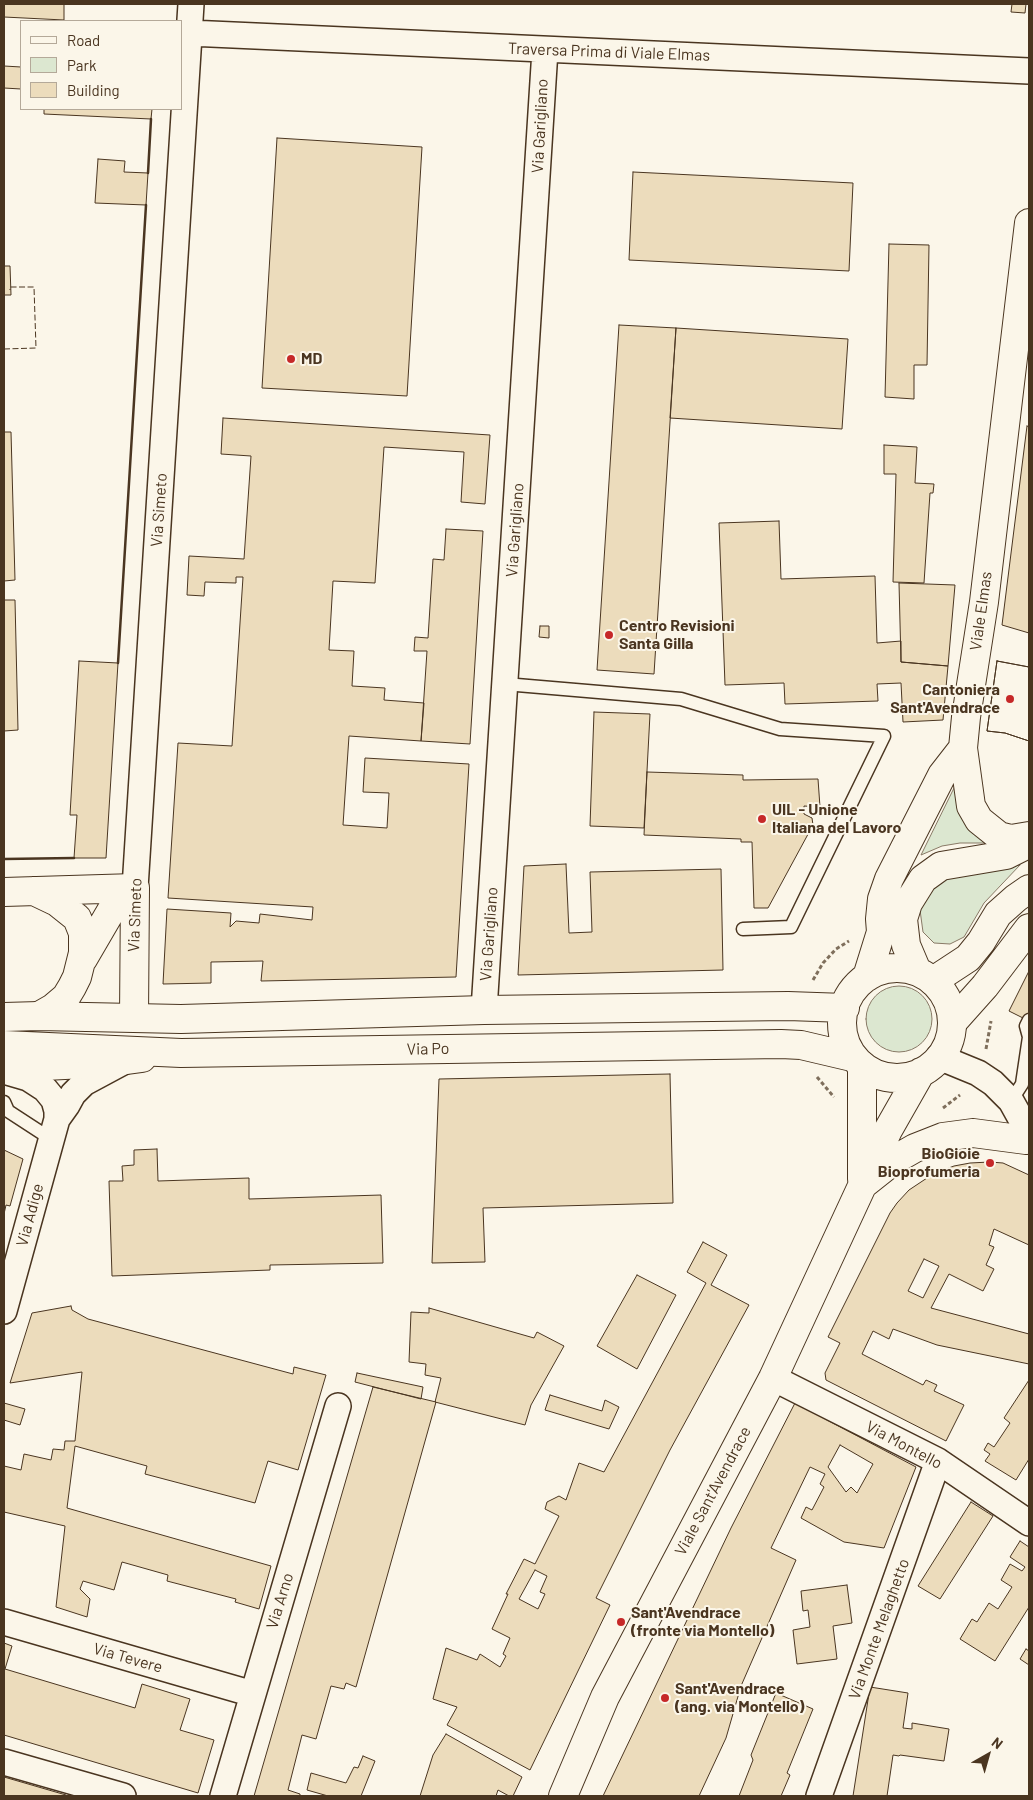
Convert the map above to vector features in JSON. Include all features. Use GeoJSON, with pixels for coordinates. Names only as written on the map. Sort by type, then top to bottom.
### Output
{"type":"FeatureCollection","features":[{"type":"Feature","properties":{"kind":"main road","name":"Viale Elmas"},"geometry":{"type":"LineString","coordinates":[[1029,223],[984,602],[963,748],[971,806],[979,820],[1000,836],[1011,839],[1029,836]]}},
{"type":"Feature","properties":{"kind":"main road"},"geometry":{"type":"LineString","coordinates":[[867,977],[881,932],[882,899],[889,879],[942,775],[963,748]]}},
{"type":"Feature","properties":{"kind":"main road"},"geometry":{"type":"LineString","coordinates":[[925,976],[906,945],[903,919],[908,903],[923,879],[942,866],[1006,855],[1024,846],[1029,841]]}},
{"type":"Feature","properties":{"kind":"main road"},"geometry":{"type":"LineString","coordinates":[[4,892],[135,888]]}},
{"type":"Feature","properties":{"kind":"main road"},"geometry":{"type":"LineString","coordinates":[[80,963],[111,911],[135,888]]}},
{"type":"Feature","properties":{"kind":"main road","name":"Via Simeto"},"geometry":{"type":"LineString","coordinates":[[134,1017],[135,888]]}},
{"type":"Feature","properties":{"kind":"main road"},"geometry":{"type":"LineString","coordinates":[[925,976],[968,958],[981,942],[998,914],[1029,889]]}},
{"type":"Feature","properties":{"kind":"main road"},"geometry":{"type":"LineString","coordinates":[[34,891],[57,902],[77,918],[83,933],[78,977],[66,997],[53,1008],[39,1016]]}},
{"type":"Feature","properties":{"kind":"main road"},"geometry":{"type":"LineString","coordinates":[[952,1023],[985,986],[1029,928]]}},
{"type":"Feature","properties":{"kind":"main road"},"geometry":{"type":"LineString","coordinates":[[901,967],[925,976],[940,988],[949,1002],[952,1023],[946,1045],[930,1064],[898,1078],[878,1076],[857,1062],[843,1041],[842,1025],[845,1008],[858,986],[867,977],[885,969],[901,967]]}},
{"type":"Feature","properties":{"kind":"main road"},"geometry":{"type":"LineString","coordinates":[[4,1017],[181,1019],[484,1010],[788,1006],[845,1008]]}},
{"type":"Feature","properties":{"kind":"main road","name":"Via Po"},"geometry":{"type":"LineString","coordinates":[[4,1045],[177,1053],[781,1044],[801,1045],[857,1062]]}},
{"type":"Feature","properties":{"kind":"main road"},"geometry":{"type":"LineString","coordinates":[[4,1069],[105,1063],[177,1053]]}},
{"type":"Feature","properties":{"kind":"main road","name":"Viale Sant'Avendrace"},"geometry":{"type":"LineString","coordinates":[[857,1062],[862,1185]]}},
{"type":"Feature","properties":{"kind":"main road","name":"Viale Sant'Avendrace"},"geometry":{"type":"LineString","coordinates":[[563,1796],[605,1697],[773,1378],[899,1108],[930,1064]]}},
{"type":"Feature","properties":{"kind":"main road"},"geometry":{"type":"LineString","coordinates":[[862,1185],[906,1153],[943,1137],[973,1133],[1028,1140]]}},
{"type":"Feature","properties":{"kind":"street","name":"Via Simeto"},"geometry":{"type":"LineString","coordinates":[[135,888],[191,4]]}},
{"type":"Feature","properties":{"kind":"street","name":"Traversa Prima di Viale Elmas"},"geometry":{"type":"LineString","coordinates":[[189,33],[1029,71]]}},
{"type":"Feature","properties":{"kind":"street","name":"Via Garigliano"},"geometry":{"type":"LineString","coordinates":[[484,1010],[545,50]]}},
{"type":"Feature","properties":{"kind":"street","name":"Via Adige"},"geometry":{"type":"LineString","coordinates":[[4,1311],[54,1129],[72,1094],[84,1084],[128,1060]]}},
{"type":"Feature","properties":{"kind":"street"},"geometry":{"type":"LineString","coordinates":[[930,1064],[978,1073],[993,1083],[1011,1100],[1021,1119],[1028,1140]]}},
{"type":"Feature","properties":{"kind":"street"},"geometry":{"type":"LineString","coordinates":[[4,1069],[28,1078],[45,1089],[54,1100],[54,1129]]}},
{"type":"Feature","properties":{"kind":"street","name":"Via Montello"},"geometry":{"type":"LineString","coordinates":[[773,1378],[938,1461],[1029,1524]]}},
{"type":"Feature","properties":{"kind":"street","name":"Via Arno"},"geometry":{"type":"LineString","coordinates":[[223,1796],[338,1406]]}},
{"type":"Feature","properties":{"kind":"street","name":"Via Monte Melaghetto"},"geometry":{"type":"LineString","coordinates":[[819,1796],[938,1461]]}},
{"type":"Feature","properties":{"kind":"street","name":"Via Tevere"},"geometry":{"type":"LineString","coordinates":[[4,1622],[253,1694]]}},
{"type":"Feature","properties":{"kind":"street"},"geometry":{"type":"LineString","coordinates":[[4,1762],[123,1796]]}},
{"type":"Feature","properties":{"kind":"lane"},"geometry":{"type":"LineString","coordinates":[[505,684],[681,699],[780,728],[884,736],[791,927],[743,929]]}},
{"type":"Feature","properties":{"kind":"lane"},"geometry":{"type":"LineString","coordinates":[[1011,1100],[1022,1084],[1029,1037],[1026,1026],[1029,1020]]}},
{"type":"Feature","properties":{"kind":"lane"},"geometry":{"type":"LineString","coordinates":[[4,1102],[8,1111],[54,1129]]}},
{"type":"Feature","properties":{"kind":"green space"},"geometry":{"type":"Polygon","coordinates":[[[955,786],[987,843],[960,843],[942,846],[921,855],[955,786]]]}},
{"type":"Feature","properties":{"kind":"green space"},"geometry":{"type":"Polygon","coordinates":[[[1020,865],[984,903],[964,937],[950,944],[934,943],[923,932],[920,910],[929,894],[940,881],[956,875],[1020,865]]]}},
{"type":"Feature","properties":{"kind":"green space"},"geometry":{"type":"Polygon","coordinates":[[[892,986],[906,986],[918,991],[927,1000],[932,1012],[930,1032],[923,1043],[906,1052],[892,1052],[880,1047],[871,1038],[866,1026],[866,1012],[871,1000],[880,991],[892,986]]]}},
{"type":"Feature","properties":{"kind":"building"},"geometry":{"type":"Polygon","coordinates":[[[4,4],[64,4],[64,20],[4,17],[4,4]]]}},
{"type":"Feature","properties":{"kind":"building"},"geometry":{"type":"Polygon","coordinates":[[[1012,4],[1026,4],[1025,13],[1011,12],[1012,4]]]}},
{"type":"Feature","properties":{"kind":"building"},"geometry":{"type":"Polygon","coordinates":[[[4,66],[20,67],[20,89],[4,88],[4,66]]]}},
{"type":"Feature","properties":{"kind":"building"},"geometry":{"type":"Polygon","coordinates":[[[44,110],[152,110],[151,119],[44,114],[44,110]]]}},
{"type":"Feature","properties":{"kind":"building"},"geometry":{"type":"Polygon","coordinates":[[[277,138],[422,147],[407,396],[262,388],[277,138]]]}},
{"type":"Feature","properties":{"kind":"building"},"geometry":{"type":"Polygon","coordinates":[[[98,159],[125,161],[124,172],[148,173],[146,205],[95,203],[98,159]]]}},
{"type":"Feature","properties":{"kind":"building"},"geometry":{"type":"Polygon","coordinates":[[[633,172],[853,183],[849,271],[629,260],[633,172]]]}},
{"type":"Feature","properties":{"kind":"building"},"geometry":{"type":"Polygon","coordinates":[[[889,244],[929,245],[927,365],[914,365],[914,399],[885,397],[889,244]]]}},
{"type":"Feature","properties":{"kind":"building"},"geometry":{"type":"Polygon","coordinates":[[[4,266],[10,266],[11,295],[4,295],[4,266]]]}},
{"type":"Feature","properties":{"kind":"building"},"geometry":{"type":"Polygon","coordinates":[[[619,325],[676,328],[654,674],[597,670],[619,325]]]}},
{"type":"Feature","properties":{"kind":"building"},"geometry":{"type":"Polygon","coordinates":[[[676,328],[848,339],[842,429],[670,418],[676,328]]]}},
{"type":"Feature","properties":{"kind":"building"},"geometry":{"type":"Polygon","coordinates":[[[223,418],[490,435],[485,504],[461,502],[464,452],[384,447],[375,583],[333,581],[329,650],[354,651],[352,686],[385,688],[384,700],[424,703],[421,741],[349,736],[343,825],[387,828],[389,793],[363,792],[365,758],[469,764],[456,977],[261,981],[263,961],[211,962],[211,983],[163,984],[167,909],[231,913],[230,927],[236,921],[259,923],[260,914],[312,920],[313,907],[168,898],[178,743],[232,746],[243,577],[236,577],[236,583],[205,582],[204,596],[187,595],[189,556],[244,559],[251,456],[221,454],[223,418]]]}},
{"type":"Feature","properties":{"kind":"building"},"geometry":{"type":"Polygon","coordinates":[[[1027,426],[1029,427],[1029,633],[1002,625],[1027,426]]]}},
{"type":"Feature","properties":{"kind":"building"},"geometry":{"type":"Polygon","coordinates":[[[4,432],[11,432],[15,580],[4,581],[4,432]]]}},
{"type":"Feature","properties":{"kind":"building"},"geometry":{"type":"Polygon","coordinates":[[[884,445],[917,447],[915,483],[934,484],[933,493],[930,493],[924,583],[893,582],[896,474],[884,474],[884,445]]]}},
{"type":"Feature","properties":{"kind":"building"},"geometry":{"type":"Polygon","coordinates":[[[779,521],[781,579],[875,576],[877,643],[901,641],[901,662],[948,666],[943,720],[903,722],[901,683],[877,684],[878,701],[785,704],[784,683],[725,685],[719,523],[779,521]]]}},
{"type":"Feature","properties":{"kind":"building"},"geometry":{"type":"Polygon","coordinates":[[[446,529],[483,531],[470,744],[421,741],[427,651],[414,651],[415,637],[428,638],[433,559],[444,560],[446,529]]]}},
{"type":"Feature","properties":{"kind":"building"},"geometry":{"type":"Polygon","coordinates":[[[899,583],[955,585],[948,666],[901,662],[899,583]]]}},
{"type":"Feature","properties":{"kind":"building"},"geometry":{"type":"Polygon","coordinates":[[[4,600],[15,600],[18,730],[4,731],[4,600]]]}},
{"type":"Feature","properties":{"kind":"building"},"geometry":{"type":"Polygon","coordinates":[[[540,626],[549,626],[549,638],[539,637],[540,626]]]}},
{"type":"Feature","properties":{"kind":"building"},"geometry":{"type":"Polygon","coordinates":[[[79,661],[118,663],[106,858],[74,858],[77,815],[70,815],[79,661]]]}},
{"type":"Feature","properties":{"kind":"building","name":"Cantoniera Sant'Avendrace"},"geometry":{"type":"Polygon","coordinates":[[[997,661],[1029,667],[1029,741],[1005,733],[987,731],[997,661]]]}},
{"type":"Feature","properties":{"kind":"building","name":"Cantoniera Sant'Avendrace"},"geometry":{"type":"Polygon","coordinates":[[[997,661],[1029,667],[1029,741],[1005,733],[987,731],[997,661]]]}},
{"type":"Feature","properties":{"kind":"building"},"geometry":{"type":"Polygon","coordinates":[[[594,712],[650,714],[644,828],[590,826],[594,712]]]}},
{"type":"Feature","properties":{"kind":"building"},"geometry":{"type":"Polygon","coordinates":[[[647,772],[743,775],[743,780],[818,779],[820,807],[804,806],[804,814],[812,818],[813,825],[768,908],[754,908],[752,842],[741,842],[741,839],[644,835],[647,772]]]}},
{"type":"Feature","properties":{"kind":"building"},"geometry":{"type":"Polygon","coordinates":[[[566,864],[569,933],[592,932],[590,872],[721,869],[723,970],[518,975],[524,866],[566,864]]]}},
{"type":"Feature","properties":{"kind":"building"},"geometry":{"type":"Polygon","coordinates":[[[1029,971],[1029,1021],[1009,1011],[1029,971]]]}},
{"type":"Feature","properties":{"kind":"building"},"geometry":{"type":"Polygon","coordinates":[[[670,1074],[673,1203],[483,1208],[485,1262],[432,1263],[439,1079],[670,1074]]]}},
{"type":"Feature","properties":{"kind":"building"},"geometry":{"type":"Polygon","coordinates":[[[157,1149],[158,1181],[249,1178],[249,1199],[381,1195],[383,1263],[270,1265],[270,1270],[112,1276],[109,1181],[123,1181],[122,1166],[134,1165],[134,1150],[157,1149]]]}},
{"type":"Feature","properties":{"kind":"building"},"geometry":{"type":"Polygon","coordinates":[[[4,1150],[23,1159],[10,1206],[6,1205],[4,1214],[4,1150]]]}},
{"type":"Feature","properties":{"kind":"building"},"geometry":{"type":"Polygon","coordinates":[[[970,1163],[1003,1163],[1029,1175],[1029,1245],[994,1229],[989,1245],[994,1247],[986,1265],[994,1269],[983,1291],[949,1274],[931,1308],[1029,1334],[1029,1364],[937,1345],[893,1329],[889,1339],[873,1331],[862,1354],[923,1385],[926,1380],[937,1385],[934,1391],[964,1405],[946,1441],[826,1380],[825,1373],[840,1343],[828,1337],[890,1213],[897,1203],[909,1190],[933,1174],[954,1166],[970,1163]],[[924,1259],[908,1291],[923,1298],[939,1266],[924,1259]]]}},
{"type":"Feature","properties":{"kind":"building"},"geometry":{"type":"Polygon","coordinates":[[[703,1242],[727,1255],[711,1285],[749,1305],[670,1450],[596,1598],[610,1605],[530,1770],[447,1725],[457,1707],[433,1699],[446,1648],[477,1660],[480,1654],[500,1667],[506,1656],[503,1654],[510,1638],[492,1629],[508,1594],[506,1594],[524,1559],[535,1564],[559,1516],[545,1509],[547,1502],[559,1496],[566,1500],[579,1463],[604,1472],[706,1283],[687,1272],[703,1242]],[[535,1570],[519,1599],[538,1609],[545,1594],[540,1592],[547,1576],[535,1570]]]}},
{"type":"Feature","properties":{"kind":"building"},"geometry":{"type":"Polygon","coordinates":[[[637,1275],[676,1295],[637,1369],[597,1346],[637,1275]]]}},
{"type":"Feature","properties":{"kind":"building"},"geometry":{"type":"Polygon","coordinates":[[[71,1306],[72,1310],[88,1319],[293,1374],[294,1367],[326,1375],[298,1470],[268,1461],[255,1503],[145,1474],[147,1466],[75,1446],[67,1508],[271,1566],[259,1609],[235,1602],[236,1599],[167,1581],[168,1575],[122,1562],[114,1590],[83,1581],[80,1589],[90,1599],[87,1617],[56,1607],[65,1526],[4,1512],[4,1466],[21,1470],[24,1454],[51,1460],[53,1449],[64,1450],[65,1441],[75,1441],[82,1372],[10,1383],[32,1313],[71,1306]]]}},
{"type":"Feature","properties":{"kind":"building"},"geometry":{"type":"Polygon","coordinates":[[[429,1308],[534,1338],[537,1332],[564,1346],[531,1405],[525,1425],[435,1402],[441,1378],[425,1375],[426,1364],[409,1362],[411,1312],[429,1313],[429,1308]]]}},
{"type":"Feature","properties":{"kind":"building"},"geometry":{"type":"Polygon","coordinates":[[[357,1373],[423,1387],[421,1399],[355,1382],[357,1373]]]}},
{"type":"Feature","properties":{"kind":"building"},"geometry":{"type":"Polygon","coordinates":[[[1029,1380],[1029,1459],[1016,1480],[985,1461],[990,1454],[984,1450],[988,1443],[994,1447],[1010,1423],[1004,1418],[1029,1380]]]}},
{"type":"Feature","properties":{"kind":"building"},"geometry":{"type":"Polygon","coordinates":[[[373,1387],[436,1402],[356,1687],[346,1683],[344,1689],[331,1686],[316,1739],[302,1735],[288,1790],[300,1794],[300,1796],[254,1796],[373,1387]]]}},
{"type":"Feature","properties":{"kind":"building"},"geometry":{"type":"Polygon","coordinates":[[[550,1395],[602,1411],[605,1400],[619,1407],[609,1429],[545,1410],[550,1395]]]}},
{"type":"Feature","properties":{"kind":"building"},"geometry":{"type":"Polygon","coordinates":[[[4,1403],[25,1409],[20,1425],[4,1420],[4,1403]]]}},
{"type":"Feature","properties":{"kind":"building"},"geometry":{"type":"Polygon","coordinates":[[[795,1403],[916,1467],[884,1548],[844,1542],[801,1518],[806,1507],[812,1510],[824,1487],[820,1484],[825,1474],[810,1467],[771,1548],[796,1560],[741,1686],[726,1738],[699,1796],[603,1796],[731,1528],[795,1403]],[[840,1445],[828,1467],[846,1492],[851,1487],[857,1493],[873,1464],[840,1445]]]}},
{"type":"Feature","properties":{"kind":"building"},"geometry":{"type":"Polygon","coordinates":[[[971,1502],[993,1516],[940,1599],[918,1586],[971,1502]]]}},
{"type":"Feature","properties":{"kind":"building"},"geometry":{"type":"Polygon","coordinates":[[[1020,1541],[1029,1547],[1029,1607],[995,1661],[960,1639],[972,1619],[977,1622],[989,1603],[998,1609],[1012,1587],[1001,1580],[1010,1564],[1022,1571],[1025,1567],[1010,1557],[1020,1541]]]}},
{"type":"Feature","properties":{"kind":"building"},"geometry":{"type":"Polygon","coordinates":[[[847,1585],[852,1623],[833,1626],[837,1659],[797,1664],[793,1630],[810,1627],[808,1610],[803,1611],[801,1591],[847,1585]]]}},
{"type":"Feature","properties":{"kind":"building"},"geometry":{"type":"Polygon","coordinates":[[[4,1643],[12,1646],[5,1669],[135,1708],[142,1684],[190,1699],[180,1730],[214,1740],[198,1793],[4,1735],[4,1643]]]}},
{"type":"Feature","properties":{"kind":"building"},"geometry":{"type":"Polygon","coordinates":[[[1026,1649],[1029,1651],[1029,1665],[1020,1659],[1026,1649]]]}},
{"type":"Feature","properties":{"kind":"building"},"geometry":{"type":"Polygon","coordinates":[[[870,1687],[908,1693],[903,1728],[912,1729],[912,1723],[949,1729],[944,1761],[893,1755],[887,1796],[853,1796],[870,1687]]]}},
{"type":"Feature","properties":{"kind":"building"},"geometry":{"type":"Polygon","coordinates":[[[776,1693],[813,1709],[787,1773],[790,1775],[781,1796],[739,1796],[753,1760],[751,1755],[776,1693]]]}},
{"type":"Feature","properties":{"kind":"building"},"geometry":{"type":"Polygon","coordinates":[[[446,1734],[522,1777],[513,1796],[498,1790],[496,1796],[420,1796],[433,1755],[446,1734]]]}},
{"type":"Feature","properties":{"kind":"building"},"geometry":{"type":"Polygon","coordinates":[[[363,1756],[375,1761],[361,1796],[328,1796],[307,1790],[311,1773],[346,1783],[354,1767],[358,1768],[363,1756]]]}},
{"type":"Feature","properties":{"kind":"building"},"geometry":{"type":"Polygon","coordinates":[[[4,1777],[66,1795],[66,1796],[4,1796],[4,1777]]]}},
{"type":"Feature","properties":{"kind":"fence"},"geometry":{"type":"LineString","coordinates":[[4,349],[36,348],[34,287],[10,287],[10,290]]}},
{"type":"Feature","properties":{"kind":"wall"},"geometry":{"type":"LineString","coordinates":[[148,173],[151,119]]}},
{"type":"Feature","properties":{"kind":"wall"},"geometry":{"type":"LineString","coordinates":[[118,663],[146,205]]}},
{"type":"Feature","properties":{"kind":"wall"},"geometry":{"type":"LineString","coordinates":[[4,859],[74,858]]}},
{"type":"Feature","properties":{"kind":"place","name":"MD"},"geometry":{"type":"Point","coordinates":[291,359]}},
{"type":"Feature","properties":{"kind":"place","name":"Centro Revisioni Santa Gilla"},"geometry":{"type":"Point","coordinates":[609,635]}},
{"type":"Feature","properties":{"kind":"place","name":"Cantoniera Sant'Avendrace"},"geometry":{"type":"Point","coordinates":[1010,699]}},
{"type":"Feature","properties":{"kind":"place","name":"UIL - Unione Italiana del Lavoro"},"geometry":{"type":"Point","coordinates":[762,819]}},
{"type":"Feature","properties":{"kind":"place","name":"BioGioie Bioprofumeria"},"geometry":{"type":"Point","coordinates":[990,1163]}},
{"type":"Feature","properties":{"kind":"place","name":"Sant'Avendrace (fronte via Montello)"},"geometry":{"type":"Point","coordinates":[621,1622]}},
{"type":"Feature","properties":{"kind":"place","name":"Sant'Avendrace (ang. via Montello)"},"geometry":{"type":"Point","coordinates":[665,1698]}}]}
